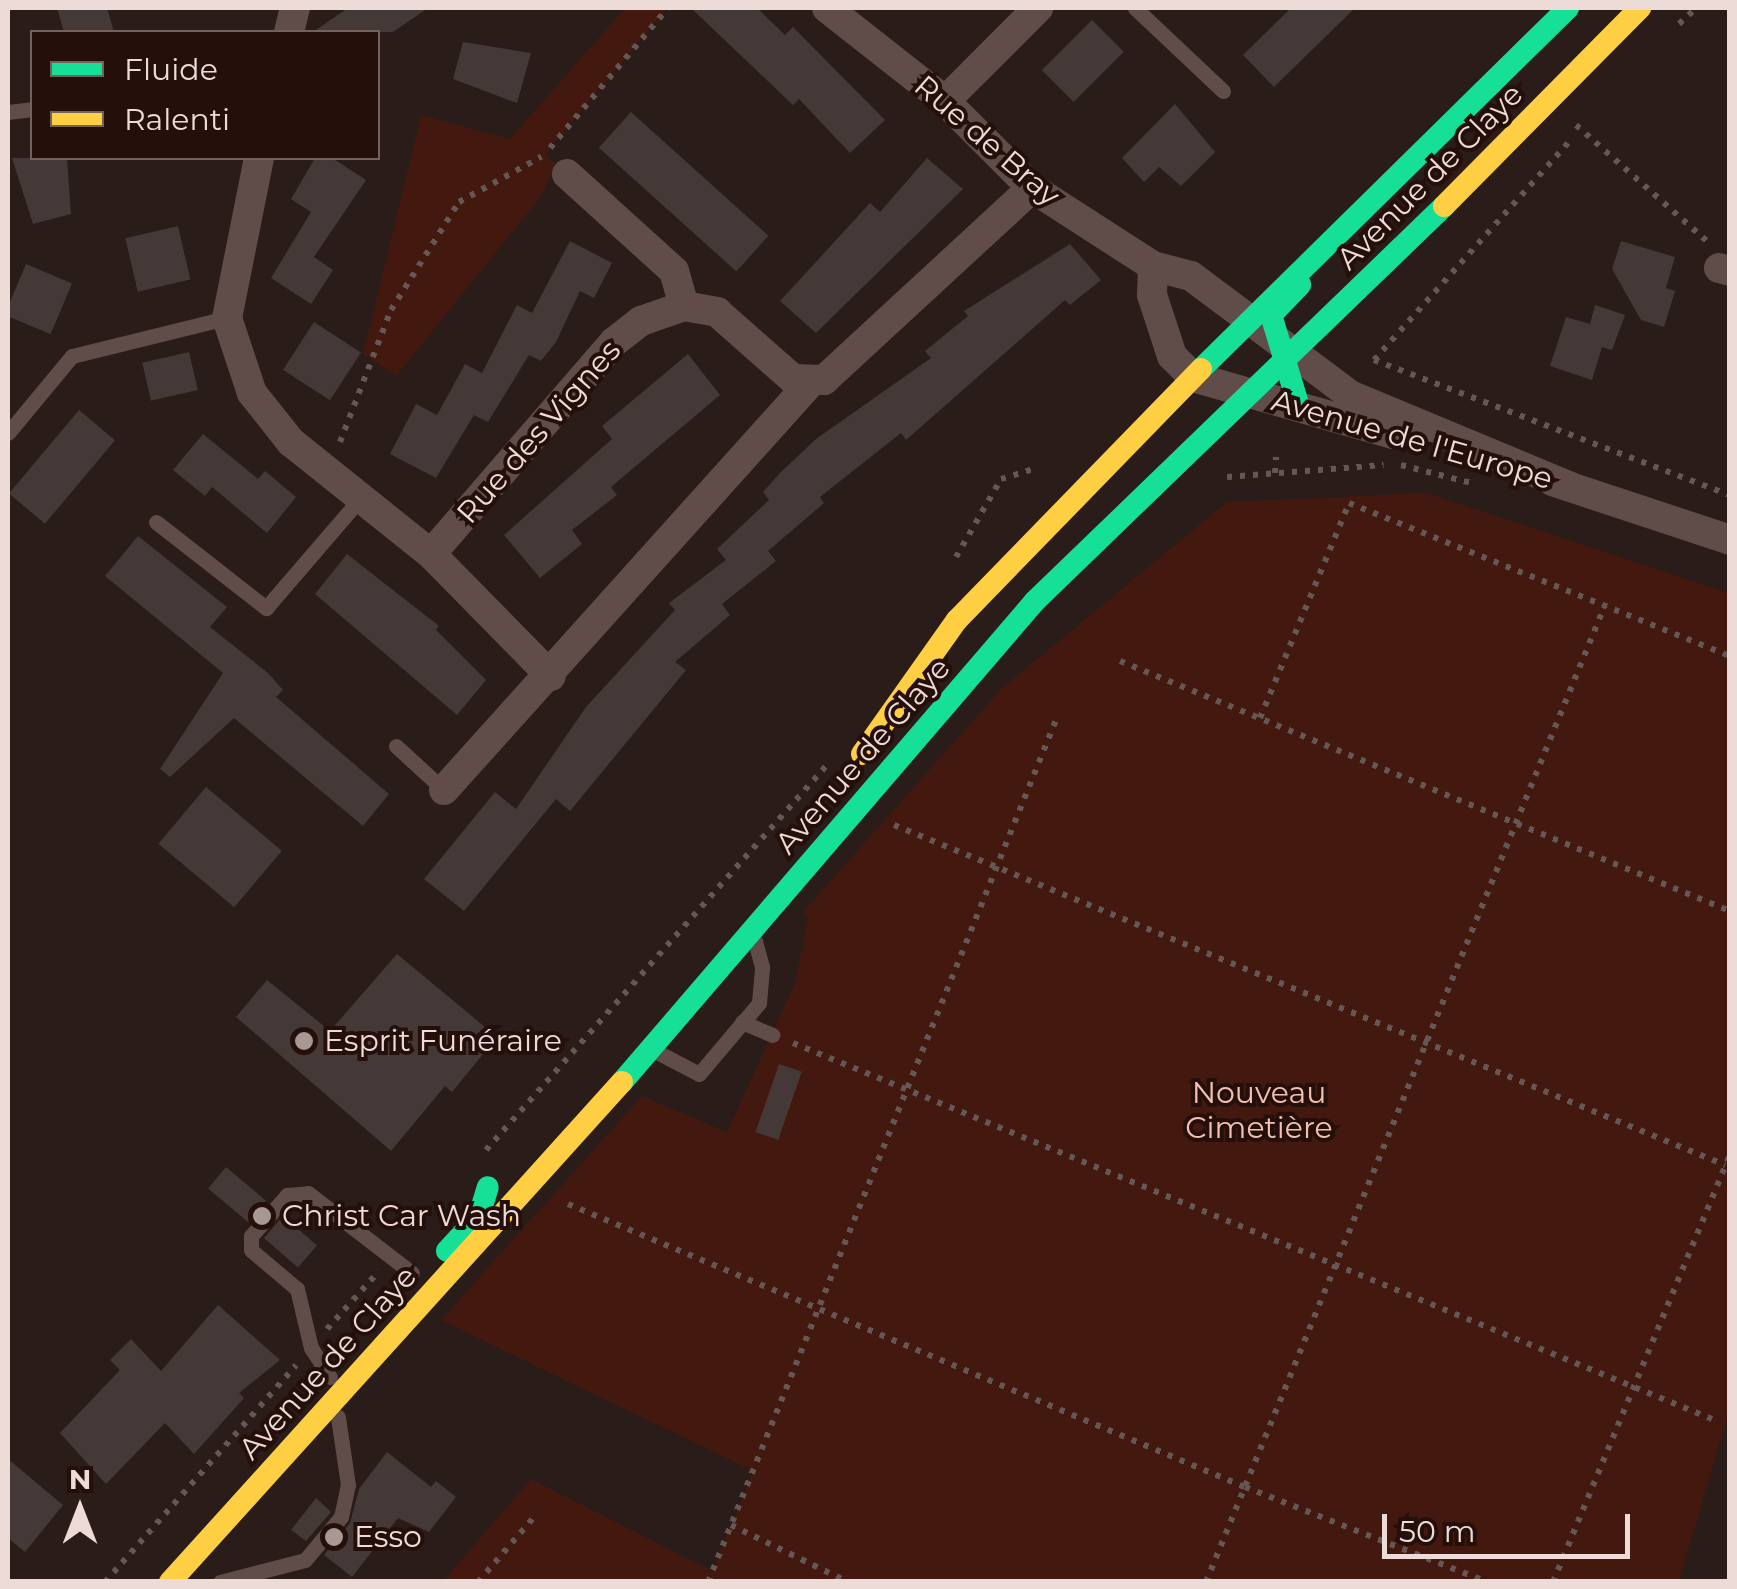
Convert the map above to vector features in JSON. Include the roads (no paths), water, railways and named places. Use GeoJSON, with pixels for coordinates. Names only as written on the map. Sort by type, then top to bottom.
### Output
{"type":"FeatureCollection","features":[{"type":"Feature","properties":{"kind":"main road","name":"Avenue de Claye"},"geometry":{"type":"LineString","coordinates":[[840,766],[898,711],[957,620],[1206,381],[1245,322],[1568,8]]}},
{"type":"Feature","properties":{"kind":"main road","name":"Avenue de Claye"},"geometry":{"type":"LineString","coordinates":[[151,1582],[332,1388],[385,1345],[544,1190],[652,1048],[1035,600],[1253,394],[1285,352],[1330,321],[1640,8]]}},
{"type":"Feature","properties":{"kind":"main road"},"geometry":{"type":"LineString","coordinates":[[1299,408],[1285,352],[1271,323],[1276,308],[1447,141],[1491,79]]}},
{"type":"Feature","properties":{"kind":"main road"},"geometry":{"type":"LineString","coordinates":[[1035,600],[1049,554],[1206,381]]}},
{"type":"Feature","properties":{"kind":"main road","name":"Avenue de Claye"},"geometry":{"type":"LineString","coordinates":[[624,1042],[740,914],[757,884]]}},
{"type":"Feature","properties":{"kind":"main road","name":"Avenue de Claye"},"geometry":{"type":"LineString","coordinates":[[385,1345],[382,1326],[479,1216],[494,1180],[392,1297]]}},
{"type":"Feature","properties":{"kind":"main road","name":"Avenue de Claye"},"geometry":{"type":"LineString","coordinates":[[170,1582],[332,1388],[371,1322]]}},
{"type":"Feature","properties":{"kind":"street","name":"Rue de Bray"},"geometry":{"type":"LineString","coordinates":[[827,8],[945,102],[1032,188],[1152,266],[1190,276],[1245,322]]}},
{"type":"Feature","properties":{"kind":"street"},"geometry":{"type":"LineString","coordinates":[[945,102],[1038,8]]}},
{"type":"Feature","properties":{"kind":"street"},"geometry":{"type":"LineString","coordinates":[[259,160],[227,318],[252,393],[291,442],[431,554],[551,676]]}},
{"type":"Feature","properties":{"kind":"street"},"geometry":{"type":"LineString","coordinates":[[556,165],[674,271],[684,306],[717,312],[793,379],[810,383]]}},
{"type":"Feature","properties":{"kind":"street"},"geometry":{"type":"LineString","coordinates":[[444,790],[551,676],[810,383],[843,366],[1032,188]]}},
{"type":"Feature","properties":{"kind":"street"},"geometry":{"type":"LineString","coordinates":[[1152,266],[1152,295],[1172,356],[1206,381],[1253,394]]}},
{"type":"Feature","properties":{"kind":"street","name":"Rue des Vignes"},"geometry":{"type":"LineString","coordinates":[[431,554],[614,342],[661,310],[684,306]]}},
{"type":"Feature","properties":{"kind":"street","name":"Avenue de l'Europe"},"geometry":{"type":"LineString","coordinates":[[1330,321],[1341,368],[1419,414],[1554,464],[1572,487]]}},
{"type":"Feature","properties":{"kind":"street","name":"Avenue de l'Europe"},"geometry":{"type":"LineString","coordinates":[[1245,322],[1373,410],[1572,487]]}},
{"type":"Feature","properties":{"kind":"street","name":"Avenue de l'Europe"},"geometry":{"type":"LineString","coordinates":[[1253,394],[1572,487],[1730,540]]}},
{"type":"Feature","properties":{"kind":"lane"},"geometry":{"type":"LineString","coordinates":[[1134,8],[1223,91]]}},
{"type":"Feature","properties":{"kind":"lane"},"geometry":{"type":"LineString","coordinates":[[8,433],[72,356],[227,318]]}},
{"type":"Feature","properties":{"kind":"lane"},"geometry":{"type":"LineString","coordinates":[[156,522],[266,608],[359,500]]}},
{"type":"Feature","properties":{"kind":"lane"},"geometry":{"type":"LineString","coordinates":[[396,746],[444,790]]}},
{"type":"Feature","properties":{"kind":"lane"},"geometry":{"type":"LineString","coordinates":[[652,1048],[699,1074],[759,1002],[762,968],[752,931]]}},
{"type":"Feature","properties":{"kind":"lane"},"geometry":{"type":"LineString","coordinates":[[742,1022],[772,1035]]}},
{"type":"Feature","properties":{"kind":"lane"},"geometry":{"type":"LineString","coordinates":[[220,1582],[305,1560],[341,1517],[348,1485],[332,1388],[311,1348],[297,1290],[248,1244],[286,1194],[308,1194],[412,1274]]}},
{"type":"Feature","properties":{"kind":"place","name":"Esprit Funéraire"},"geometry":{"type":"Point","coordinates":[304,1041]}},
{"type":"Feature","properties":{"kind":"place","name":"Christ Car Wash"},"geometry":{"type":"Point","coordinates":[262,1216]}},
{"type":"Feature","properties":{"kind":"place","name":"Esso"},"geometry":{"type":"Point","coordinates":[334,1537]}},
{"type":"Feature","properties":{"kind":"park label","name":"Nouveau Cimetière"},"geometry":{"type":"Point","coordinates":[1259,1110]}}]}
